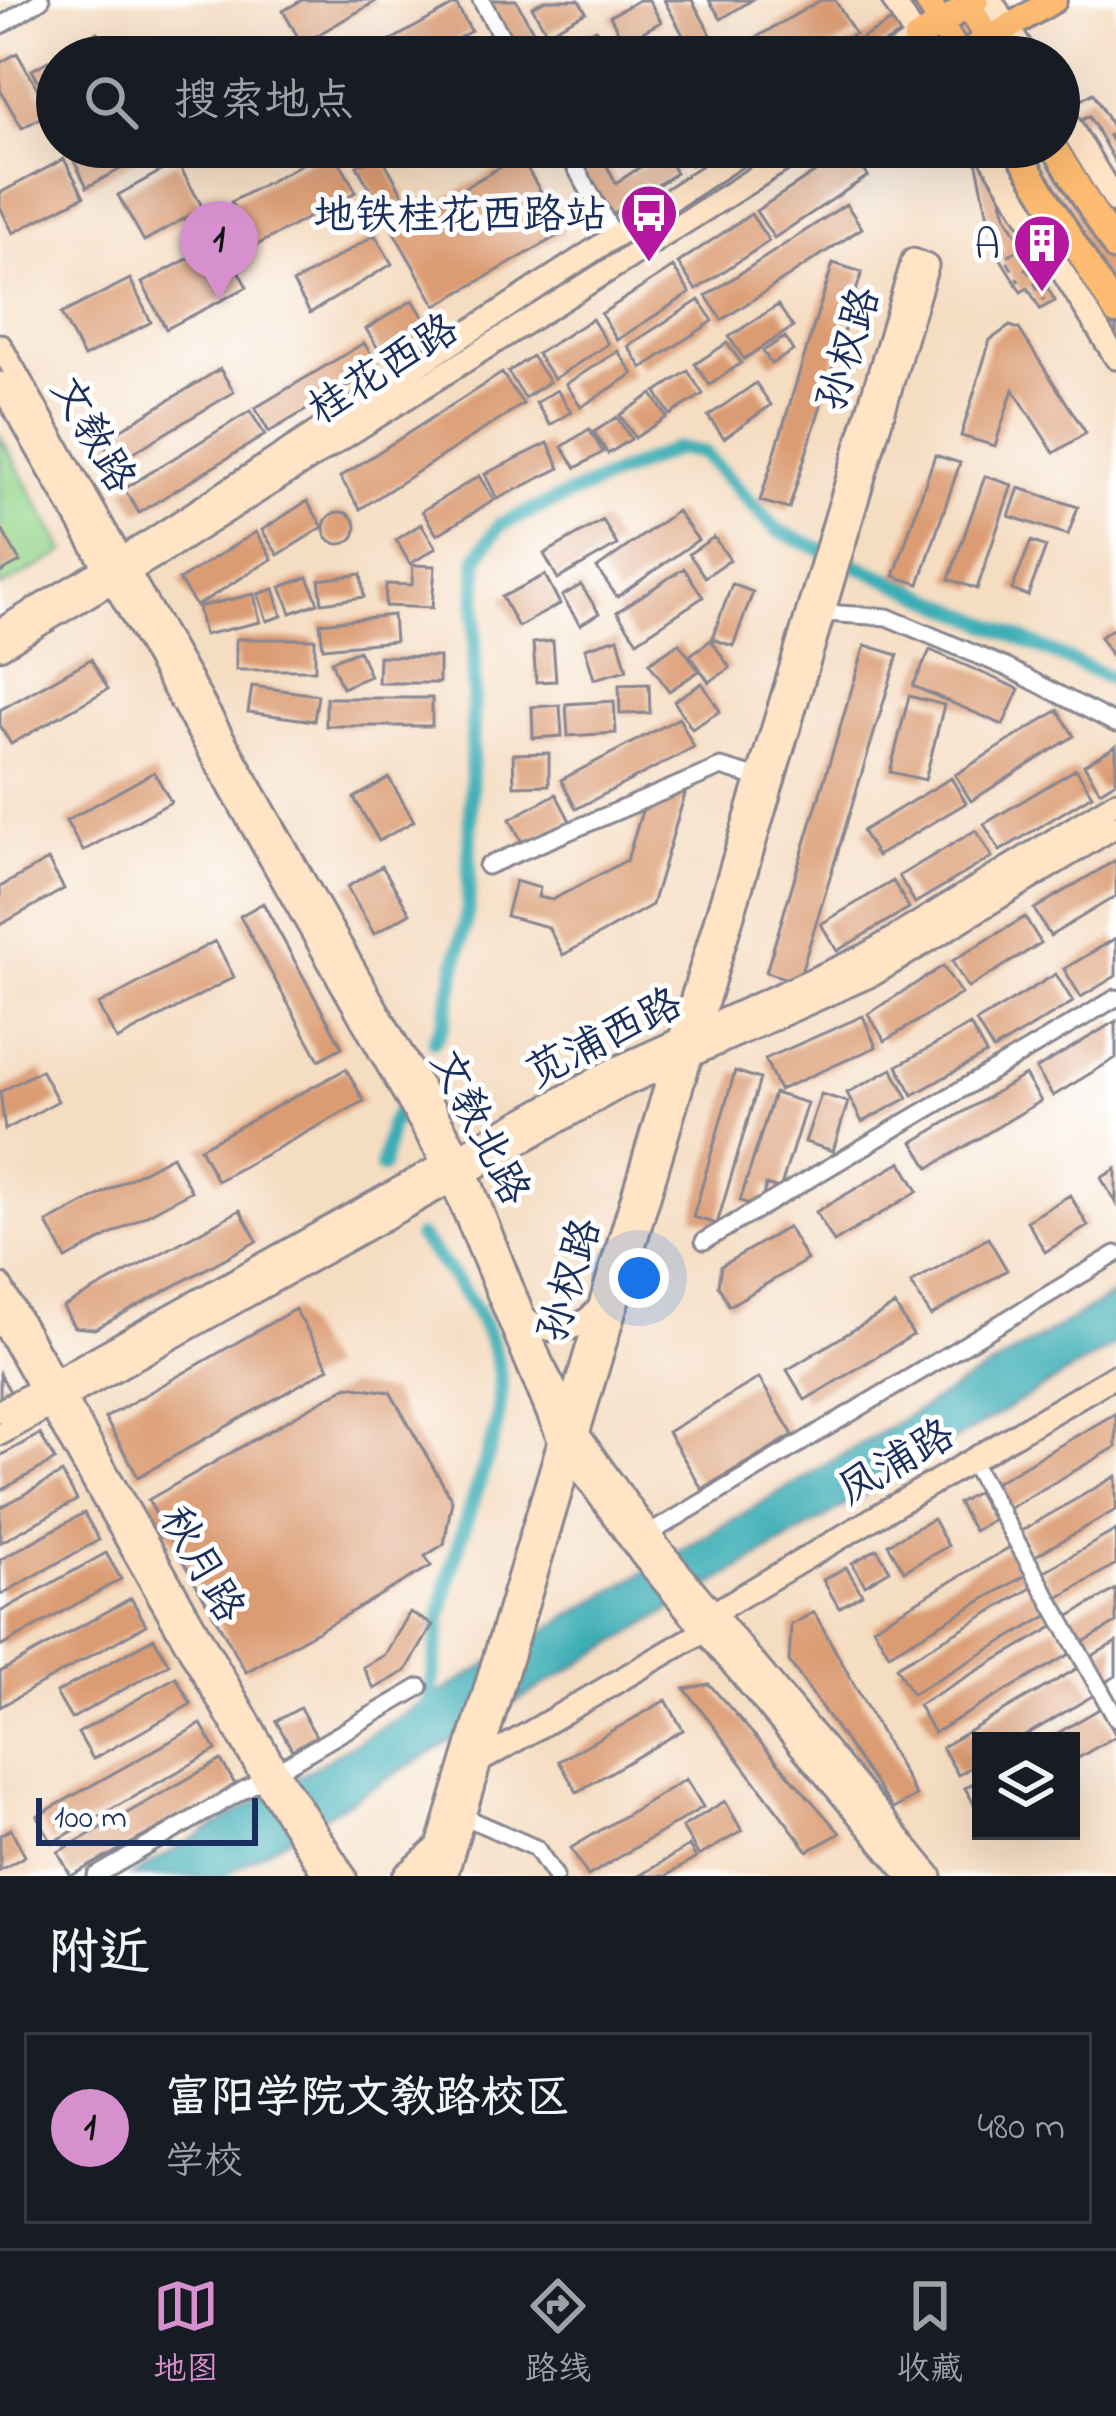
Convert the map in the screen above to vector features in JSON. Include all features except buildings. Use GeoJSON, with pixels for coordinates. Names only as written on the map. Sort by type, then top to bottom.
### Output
{"type":"FeatureCollection","features":[{"type":"Feature","properties":{"kind":"main road"},"geometry":{"type":"LineString","coordinates":[[927,0],[948,36]]}},
{"type":"Feature","properties":{"kind":"main road"},"geometry":{"type":"LineString","coordinates":[[1007,36],[1054,0]]}},
{"type":"Feature","properties":{"kind":"main road"},"geometry":{"type":"LineString","coordinates":[[931,36],[941,22],[975,1],[995,36]]}},
{"type":"Feature","properties":{"kind":"main road"},"geometry":{"type":"LineString","coordinates":[[1028,168],[1116,313]]}},
{"type":"Feature","properties":{"kind":"main road"},"geometry":{"type":"LineString","coordinates":[[1067,168],[1116,249]]}},
{"type":"Feature","properties":{"kind":"street"},"geometry":{"type":"LineString","coordinates":[[0,26],[40,0]]}},
{"type":"Feature","properties":{"kind":"street"},"geometry":{"type":"LineString","coordinates":[[481,0],[501,36]]}},
{"type":"Feature","properties":{"kind":"street"},"geometry":{"type":"LineString","coordinates":[[892,0],[914,36]]}},
{"type":"Feature","properties":{"kind":"street"},"geometry":{"type":"LineString","coordinates":[[1080,143],[1116,202]]}},
{"type":"Feature","properties":{"kind":"street"},"geometry":{"type":"LineString","coordinates":[[576,168],[615,237]]}},
{"type":"Feature","properties":{"kind":"street","name":"桂花西路"},"geometry":{"type":"LineString","coordinates":[[0,648],[719,168]]}},
{"type":"Feature","properties":{"kind":"street","name":"桂花西路"},"geometry":{"type":"LineString","coordinates":[[0,630],[118,571],[770,168]]}},
{"type":"Feature","properties":{"kind":"street"},"geometry":{"type":"LineString","coordinates":[[998,168],[1116,358]]}},
{"type":"Feature","properties":{"kind":"street","name":"孙权路"},"geometry":{"type":"LineString","coordinates":[[446,1876],[465,1816],[496,1646],[569,1438],[822,599],[837,540],[913,260],[927,266],[837,540]]}},
{"type":"Feature","properties":{"kind":"street","name":"文教路"},"geometry":{"type":"LineString","coordinates":[[0,345],[118,571]]}},
{"type":"Feature","properties":{"kind":"street","name":"文教路"},"geometry":{"type":"LineString","coordinates":[[0,382],[118,571]]}},
{"type":"Feature","properties":{"kind":"street","name":"文教北路"},"geometry":{"type":"LineString","coordinates":[[118,571],[457,1170],[567,1415],[569,1438]]}},
{"type":"Feature","properties":{"kind":"street"},"geometry":{"type":"LineString","coordinates":[[822,599],[902,623],[1008,668],[1116,724]]}},
{"type":"Feature","properties":{"kind":"street","name":"孙权路"},"geometry":{"type":"LineString","coordinates":[[567,1415],[686,1046],[758,778],[822,599]]}},
{"type":"Feature","properties":{"kind":"street"},"geometry":{"type":"LineString","coordinates":[[487,866],[722,767],[758,778]]}},
{"type":"Feature","properties":{"kind":"street","name":"苋浦西路"},"geometry":{"type":"LineString","coordinates":[[0,1412],[53,1393],[686,1046],[866,956],[1116,802]]}},
{"type":"Feature","properties":{"kind":"street","name":"苋浦西路"},"geometry":{"type":"LineString","coordinates":[[686,1046],[874,974],[1116,826]]}},
{"type":"Feature","properties":{"kind":"street"},"geometry":{"type":"LineString","coordinates":[[704,1241],[1116,998]]}},
{"type":"Feature","properties":{"kind":"street","name":"文教北路"},"geometry":{"type":"LineString","coordinates":[[457,1170],[569,1438],[909,1876]]}},
{"type":"Feature","properties":{"kind":"street"},"geometry":{"type":"LineString","coordinates":[[649,1545],[1116,1254]]}},
{"type":"Feature","properties":{"kind":"street","name":"秋月路"},"geometry":{"type":"LineString","coordinates":[[0,1286],[53,1393],[270,1775],[330,1870]]}},
{"type":"Feature","properties":{"kind":"street"},"geometry":{"type":"LineString","coordinates":[[525,1318],[546,1330],[571,1330],[598,1309]]}},
{"type":"Feature","properties":{"kind":"street","name":"秋月路"},"geometry":{"type":"LineString","coordinates":[[0,1318],[53,1393]]}},
{"type":"Feature","properties":{"kind":"street","name":"凤浦路"},"geometry":{"type":"LineString","coordinates":[[477,1751],[1116,1376]]}},
{"type":"Feature","properties":{"kind":"street","name":"凤浦路"},"geometry":{"type":"LineString","coordinates":[[705,1615],[977,1471],[1116,1390]]}},
{"type":"Feature","properties":{"kind":"street","name":"苋浦西路"},"geometry":{"type":"LineString","coordinates":[[0,1435],[53,1393]]}},
{"type":"Feature","properties":{"kind":"street","name":"孙权路"},"geometry":{"type":"LineString","coordinates":[[429,1876],[477,1751],[493,1730],[572,1461],[569,1438]]}},
{"type":"Feature","properties":{"kind":"street","name":"文教北路"},"geometry":{"type":"LineString","coordinates":[[572,1461],[649,1545]]}},
{"type":"Feature","properties":{"kind":"street"},"geometry":{"type":"LineString","coordinates":[[977,1471],[1116,1718]]}},
{"type":"Feature","properties":{"kind":"street","name":"文教北路"},"geometry":{"type":"LineString","coordinates":[[705,1615],[932,1876]]}},
{"type":"Feature","properties":{"kind":"street"},"geometry":{"type":"LineString","coordinates":[[96,1876],[420,1687]]}},
{"type":"Feature","properties":{"kind":"street"},"geometry":{"type":"LineString","coordinates":[[465,1816],[536,1848],[555,1876]]}},
{"type":"Feature","properties":{"kind":"street"},"geometry":{"type":"LineString","coordinates":[[404,1876],[439,1845]]}},
{"type":"Feature","properties":{"kind":"path"},"geometry":{"type":"LineString","coordinates":[[1108,134],[1116,148]]}},
{"type":"Feature","properties":{"kind":"path"},"geometry":{"type":"LineString","coordinates":[[1016,251],[1005,257],[1019,282]]}},
{"type":"Feature","properties":{"kind":"path"},"geometry":{"type":"LineString","coordinates":[[1024,267],[1044,300]]}},
{"type":"Feature","properties":{"kind":"green space"},"geometry":{"type":"Polygon","coordinates":[[[0,436],[65,552],[0,588],[0,436]]]}},
{"type":"Feature","properties":{"kind":"water"},"geometry":{"type":"Polygon","coordinates":[[[1116,1293],[1116,1344],[224,1876],[130,1876],[1116,1293]]]}},
{"type":"Feature","properties":{"kind":"waterway"},"geometry":{"type":"LineString","coordinates":[[434,1041],[444,1023],[468,909],[477,558],[499,525],[677,448],[703,453],[777,530],[1116,681]]}},
{"type":"Feature","properties":{"kind":"waterway"},"geometry":{"type":"LineString","coordinates":[[382,1167],[390,1127],[403,1104]]}},
{"type":"Feature","properties":{"kind":"waterway"},"geometry":{"type":"LineString","coordinates":[[420,1237],[487,1332],[499,1369],[500,1405],[444,1598],[428,1709]]}},
{"type":"Feature","properties":{"kind":"place","name":"地铁桂花西路站"},"geometry":{"type":"Point","coordinates":[649,264]}},
{"type":"Feature","properties":{"kind":"place","name":"A"},"geometry":{"type":"Point","coordinates":[1042,294]}},
{"type":"Feature","properties":{"kind":"place","name":"富阳学院文教路校区"},"geometry":{"type":"Point","coordinates":[219,300]}}]}
